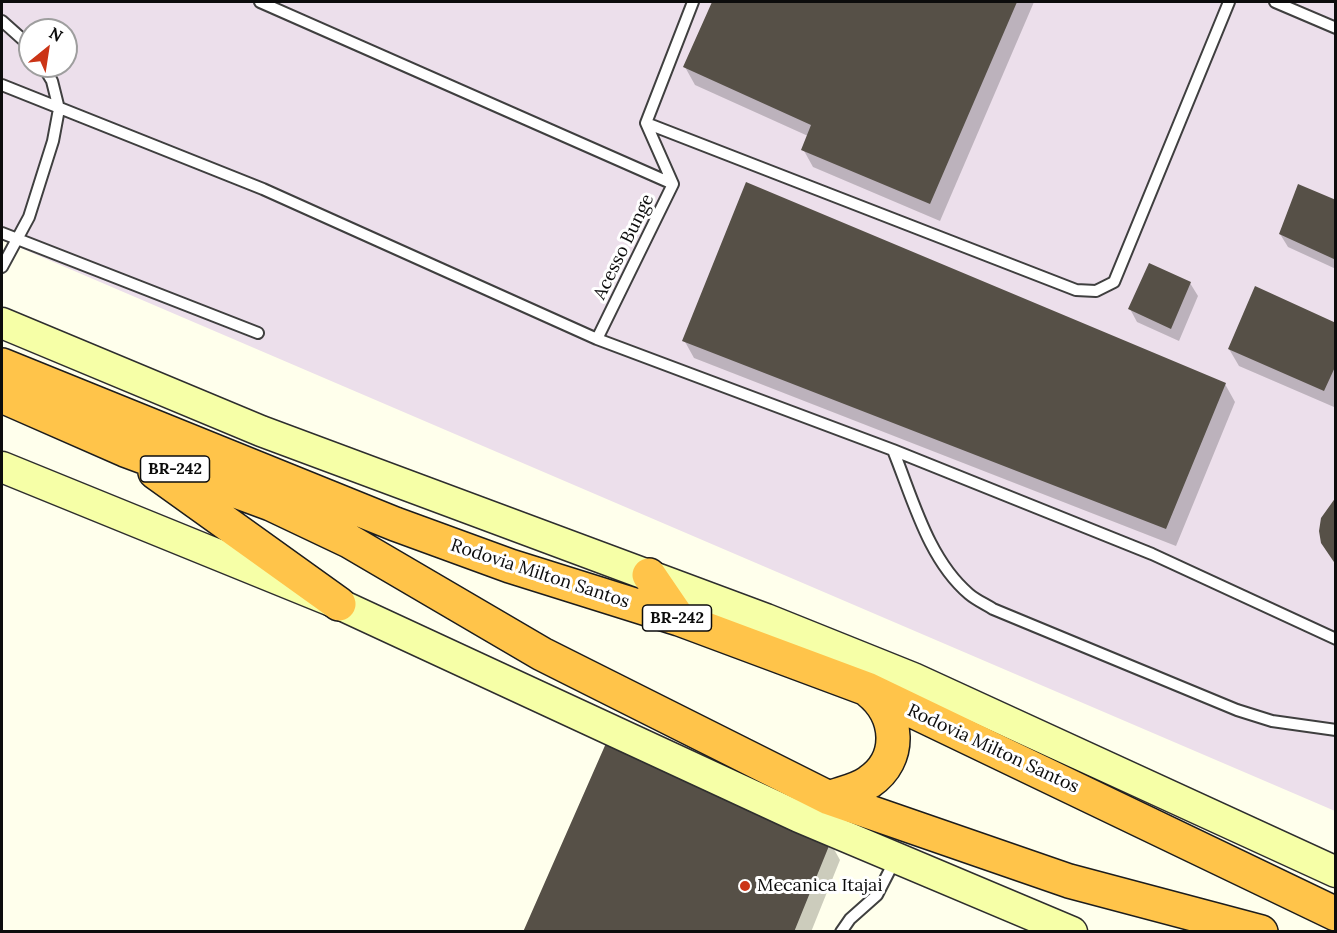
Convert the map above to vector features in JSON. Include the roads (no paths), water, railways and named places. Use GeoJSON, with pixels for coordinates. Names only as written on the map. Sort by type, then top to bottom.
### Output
{"type":"FeatureCollection","features":[{"type":"Feature","properties":{"kind":"highway","name":"Rodovia Milton Santos"},"geometry":{"type":"LineString","coordinates":[[2,365],[395,524],[510,566],[679,619],[867,689],[1335,914]]}},
{"type":"Feature","properties":{"kind":"highway","name":"BR-242"},"geometry":{"type":"LineString","coordinates":[[2,396],[125,450],[271,504],[349,541],[542,654],[829,798],[1069,881],[1261,932]]}},
{"type":"Feature","properties":{"kind":"highway"},"geometry":{"type":"LineString","coordinates":[[125,450],[339,604]]}},
{"type":"Feature","properties":{"kind":"highway"},"geometry":{"type":"LineString","coordinates":[[649,575],[679,619]]}},
{"type":"Feature","properties":{"kind":"highway"},"geometry":{"type":"LineString","coordinates":[[829,798],[866,784],[878,776],[892,751],[892,723],[887,710],[867,689]]}},
{"type":"Feature","properties":{"kind":"main road","name":"BR-242"},"geometry":{"type":"LineString","coordinates":[[2,323],[261,431],[649,575],[913,678],[1335,872]]}},
{"type":"Feature","properties":{"kind":"main road"},"geometry":{"type":"LineString","coordinates":[[2,467],[339,604],[675,761],[1072,932]]}},
{"type":"Feature","properties":{"kind":"lane"},"geometry":{"type":"LineString","coordinates":[[260,2],[673,184]]}},
{"type":"Feature","properties":{"kind":"lane"},"geometry":{"type":"LineString","coordinates":[[693,2],[646,123],[1077,290],[1096,291],[1114,282],[1229,2]]}},
{"type":"Feature","properties":{"kind":"lane"},"geometry":{"type":"LineString","coordinates":[[1275,2],[1335,28]]}},
{"type":"Feature","properties":{"kind":"lane"},"geometry":{"type":"LineString","coordinates":[[2,21],[18,35]]}},
{"type":"Feature","properties":{"kind":"lane"},"geometry":{"type":"LineString","coordinates":[[2,267],[29,217],[53,141],[59,108],[50,78]]}},
{"type":"Feature","properties":{"kind":"lane"},"geometry":{"type":"LineString","coordinates":[[2,85],[263,189],[597,339],[893,450],[1152,554],[1335,639]]}},
{"type":"Feature","properties":{"kind":"lane","name":"Acesso Bunge"},"geometry":{"type":"LineString","coordinates":[[597,339],[673,184],[646,123]]}},
{"type":"Feature","properties":{"kind":"lane"},"geometry":{"type":"LineString","coordinates":[[2,233],[258,333]]}},
{"type":"Feature","properties":{"kind":"lane"},"geometry":{"type":"LineString","coordinates":[[893,450],[930,543],[950,574],[970,595],[993,609],[1237,710],[1272,721],[1335,730]]}},
{"type":"Feature","properties":{"kind":"lane"},"geometry":{"type":"LineString","coordinates":[[841,932],[850,919],[877,895],[896,857]]}},
{"type":"Feature","properties":{"kind":"place","name":"Mecanica Itajai"},"geometry":{"type":"Point","coordinates":[745,886]}}]}
